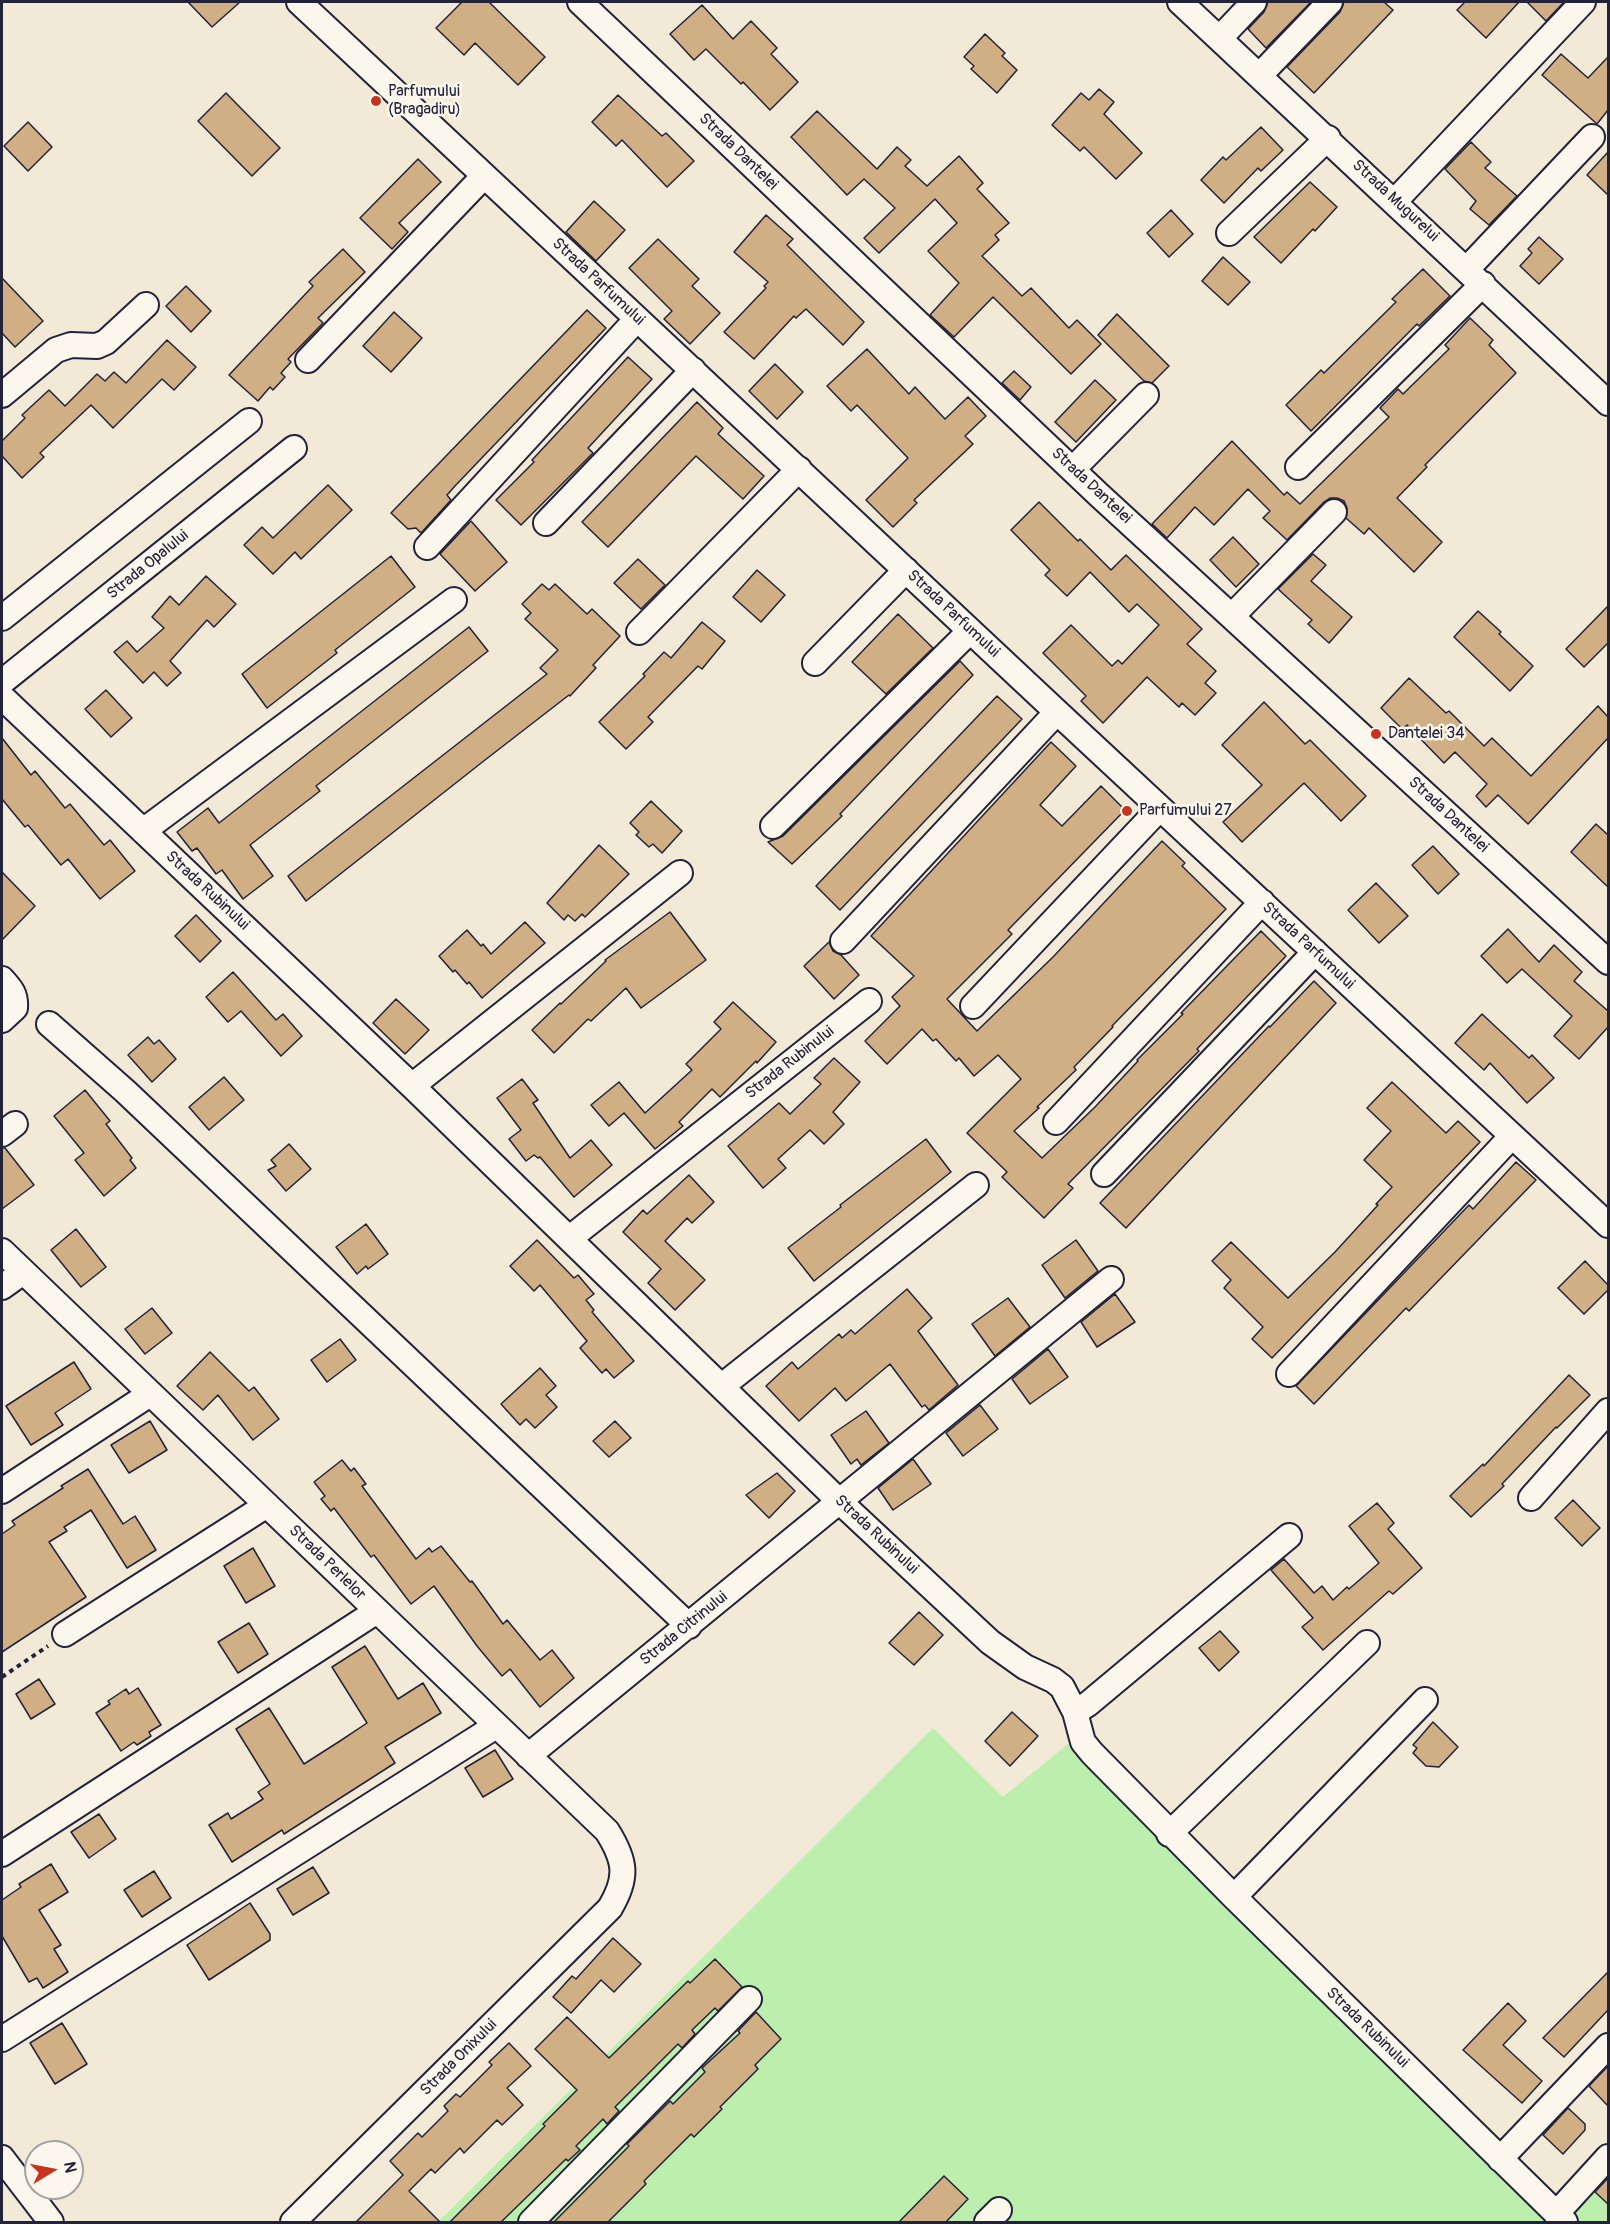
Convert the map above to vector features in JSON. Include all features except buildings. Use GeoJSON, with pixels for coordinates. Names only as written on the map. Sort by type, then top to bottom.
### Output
{"type":"FeatureCollection","features":[{"type":"Feature","properties":{"kind":"street","name":"Strada Parfumului"},"geometry":{"type":"LineString","coordinates":[[299,2],[1608,1225]]}},
{"type":"Feature","properties":{"kind":"street","name":"Strada Dantelei"},"geometry":{"type":"LineString","coordinates":[[580,2],[1073,470],[1608,962]]}},
{"type":"Feature","properties":{"kind":"street","name":"Strada Mugurelui"},"geometry":{"type":"LineString","coordinates":[[1180,2],[1328,138],[1608,403]]}},
{"type":"Feature","properties":{"kind":"street"},"geometry":{"type":"LineString","coordinates":[[1220,38],[1254,2]]}},
{"type":"Feature","properties":{"kind":"street"},"geometry":{"type":"LineString","coordinates":[[1260,75],[1330,2]]}},
{"type":"Feature","properties":{"kind":"street"},"geometry":{"type":"LineString","coordinates":[[1395,201],[1583,2]]}},
{"type":"Feature","properties":{"kind":"street"},"geometry":{"type":"LineString","coordinates":[[1298,467],[1475,276],[1592,137]]}},
{"type":"Feature","properties":{"kind":"street"},"geometry":{"type":"LineString","coordinates":[[1228,234],[1328,138]]}},
{"type":"Feature","properties":{"kind":"street"},"geometry":{"type":"LineString","coordinates":[[308,360],[484,176]]}},
{"type":"Feature","properties":{"kind":"street"},"geometry":{"type":"LineString","coordinates":[[2,395],[56,350],[71,345],[97,346],[106,342],[146,305]]}},
{"type":"Feature","properties":{"kind":"street"},"geometry":{"type":"LineString","coordinates":[[427,547],[637,319]]}},
{"type":"Feature","properties":{"kind":"street"},"geometry":{"type":"LineString","coordinates":[[546,523],[693,370]]}},
{"type":"Feature","properties":{"kind":"street"},"geometry":{"type":"LineString","coordinates":[[1073,470],[1146,395]]}},
{"type":"Feature","properties":{"kind":"street"},"geometry":{"type":"LineString","coordinates":[[2,618],[249,420]]}},
{"type":"Feature","properties":{"kind":"street","name":"Strada Opalului"},"geometry":{"type":"LineString","coordinates":[[2,682],[294,448]]}},
{"type":"Feature","properties":{"kind":"street"},"geometry":{"type":"LineString","coordinates":[[639,632],[799,470]]}},
{"type":"Feature","properties":{"kind":"street"},"geometry":{"type":"LineString","coordinates":[[1232,616],[1334,512]]}},
{"type":"Feature","properties":{"kind":"street"},"geometry":{"type":"LineString","coordinates":[[815,663],[906,570]]}},
{"type":"Feature","properties":{"kind":"street"},"geometry":{"type":"LineString","coordinates":[[143,831],[454,600]]}},
{"type":"Feature","properties":{"kind":"street"},"geometry":{"type":"LineString","coordinates":[[773,826],[970,630]]}},
{"type":"Feature","properties":{"kind":"street","name":"Strada Rubinului"},"geometry":{"type":"LineString","coordinates":[[2,697],[412,1086],[838,1500],[990,1642],[1025,1667],[1053,1680],[1062,1687],[1075,1712],[1083,1742],[1092,1753],[1169,1834],[1560,2218]]}},
{"type":"Feature","properties":{"kind":"street"},"geometry":{"type":"LineString","coordinates":[[843,941],[1057,712]]}},
{"type":"Feature","properties":{"kind":"street"},"geometry":{"type":"LineString","coordinates":[[973,1006],[1160,808]]}},
{"type":"Feature","properties":{"kind":"street"},"geometry":{"type":"LineString","coordinates":[[412,1086],[680,873]]}},
{"type":"Feature","properties":{"kind":"street"},"geometry":{"type":"LineString","coordinates":[[1056,1122],[1262,903]]}},
{"type":"Feature","properties":{"kind":"street"},"geometry":{"type":"LineString","coordinates":[[1104,1174],[1315,952]]}},
{"type":"Feature","properties":{"kind":"street"},"geometry":{"type":"LineString","coordinates":[[2,979],[12,989],[16,998],[15,1008],[2,1020]]}},
{"type":"Feature","properties":{"kind":"street","name":"Strada Rubinului"},"geometry":{"type":"LineString","coordinates":[[570,1238],[869,1001]]}},
{"type":"Feature","properties":{"kind":"street"},"geometry":{"type":"LineString","coordinates":[[49,1024],[126,1091],[689,1626]]}},
{"type":"Feature","properties":{"kind":"street"},"geometry":{"type":"LineString","coordinates":[[1289,1374],[1512,1136]]}},
{"type":"Feature","properties":{"kind":"street"},"geometry":{"type":"LineString","coordinates":[[722,1386],[976,1185]]}},
{"type":"Feature","properties":{"kind":"street","name":"Strada Perlelor"},"geometry":{"type":"LineString","coordinates":[[2,1251],[607,1831],[618,1848],[623,1869],[621,1890]]}},
{"type":"Feature","properties":{"kind":"street"},"geometry":{"type":"LineString","coordinates":[[2,1287],[23,1272]]}},
{"type":"Feature","properties":{"kind":"street","name":"Strada Citrinului"},"geometry":{"type":"LineString","coordinates":[[528,1756],[689,1626],[838,1500],[1111,1279]]}},
{"type":"Feature","properties":{"kind":"street"},"geometry":{"type":"LineString","coordinates":[[2,1491],[150,1394]]}},
{"type":"Feature","properties":{"kind":"street"},"geometry":{"type":"LineString","coordinates":[[1531,1498],[1608,1411]]}},
{"type":"Feature","properties":{"kind":"street"},"geometry":{"type":"LineString","coordinates":[[65,1634],[267,1505]]}},
{"type":"Feature","properties":{"kind":"street"},"geometry":{"type":"LineString","coordinates":[[1075,1712],[1289,1536]]}},
{"type":"Feature","properties":{"kind":"street"},"geometry":{"type":"LineString","coordinates":[[2,1854],[377,1611]]}},
{"type":"Feature","properties":{"kind":"street"},"geometry":{"type":"LineString","coordinates":[[1169,1834],[1367,1643]]}},
{"type":"Feature","properties":{"kind":"street"},"geometry":{"type":"LineString","coordinates":[[1233,1897],[1425,1700]]}},
{"type":"Feature","properties":{"kind":"street"},"geometry":{"type":"LineString","coordinates":[[2,2039],[496,1726]]}},
{"type":"Feature","properties":{"kind":"street","name":"Strada Onixului"},"geometry":{"type":"LineString","coordinates":[[293,2223],[610,1908],[621,1890]]}},
{"type":"Feature","properties":{"kind":"street"},"geometry":{"type":"LineString","coordinates":[[531,2223],[750,1999]]}},
{"type":"Feature","properties":{"kind":"street"},"geometry":{"type":"LineString","coordinates":[[1500,2159],[1608,2046]]}},
{"type":"Feature","properties":{"kind":"street"},"geometry":{"type":"LineString","coordinates":[[1560,2218],[1608,2157]]}},
{"type":"Feature","properties":{"kind":"street"},"geometry":{"type":"LineString","coordinates":[[2,2158],[51,2223]]}},
{"type":"Feature","properties":{"kind":"path"},"geometry":{"type":"LineString","coordinates":[[2,1677],[65,1634]]}},
{"type":"Feature","properties":{"kind":"green space"},"geometry":{"type":"Polygon","coordinates":[[[933,1728],[1003,1797],[1068,1744],[1551,2204],[1608,2141],[1608,2222],[438,2222],[933,1728]]]}},
{"type":"Feature","properties":{"kind":"place","name":"Parfumului (Bragadiru)"},"geometry":{"type":"Point","coordinates":[376,101]}},
{"type":"Feature","properties":{"kind":"place","name":"Dantelei 34"},"geometry":{"type":"Point","coordinates":[1376,734]}},
{"type":"Feature","properties":{"kind":"place","name":"Parfumului 27"},"geometry":{"type":"Point","coordinates":[1127,811]}}]}
